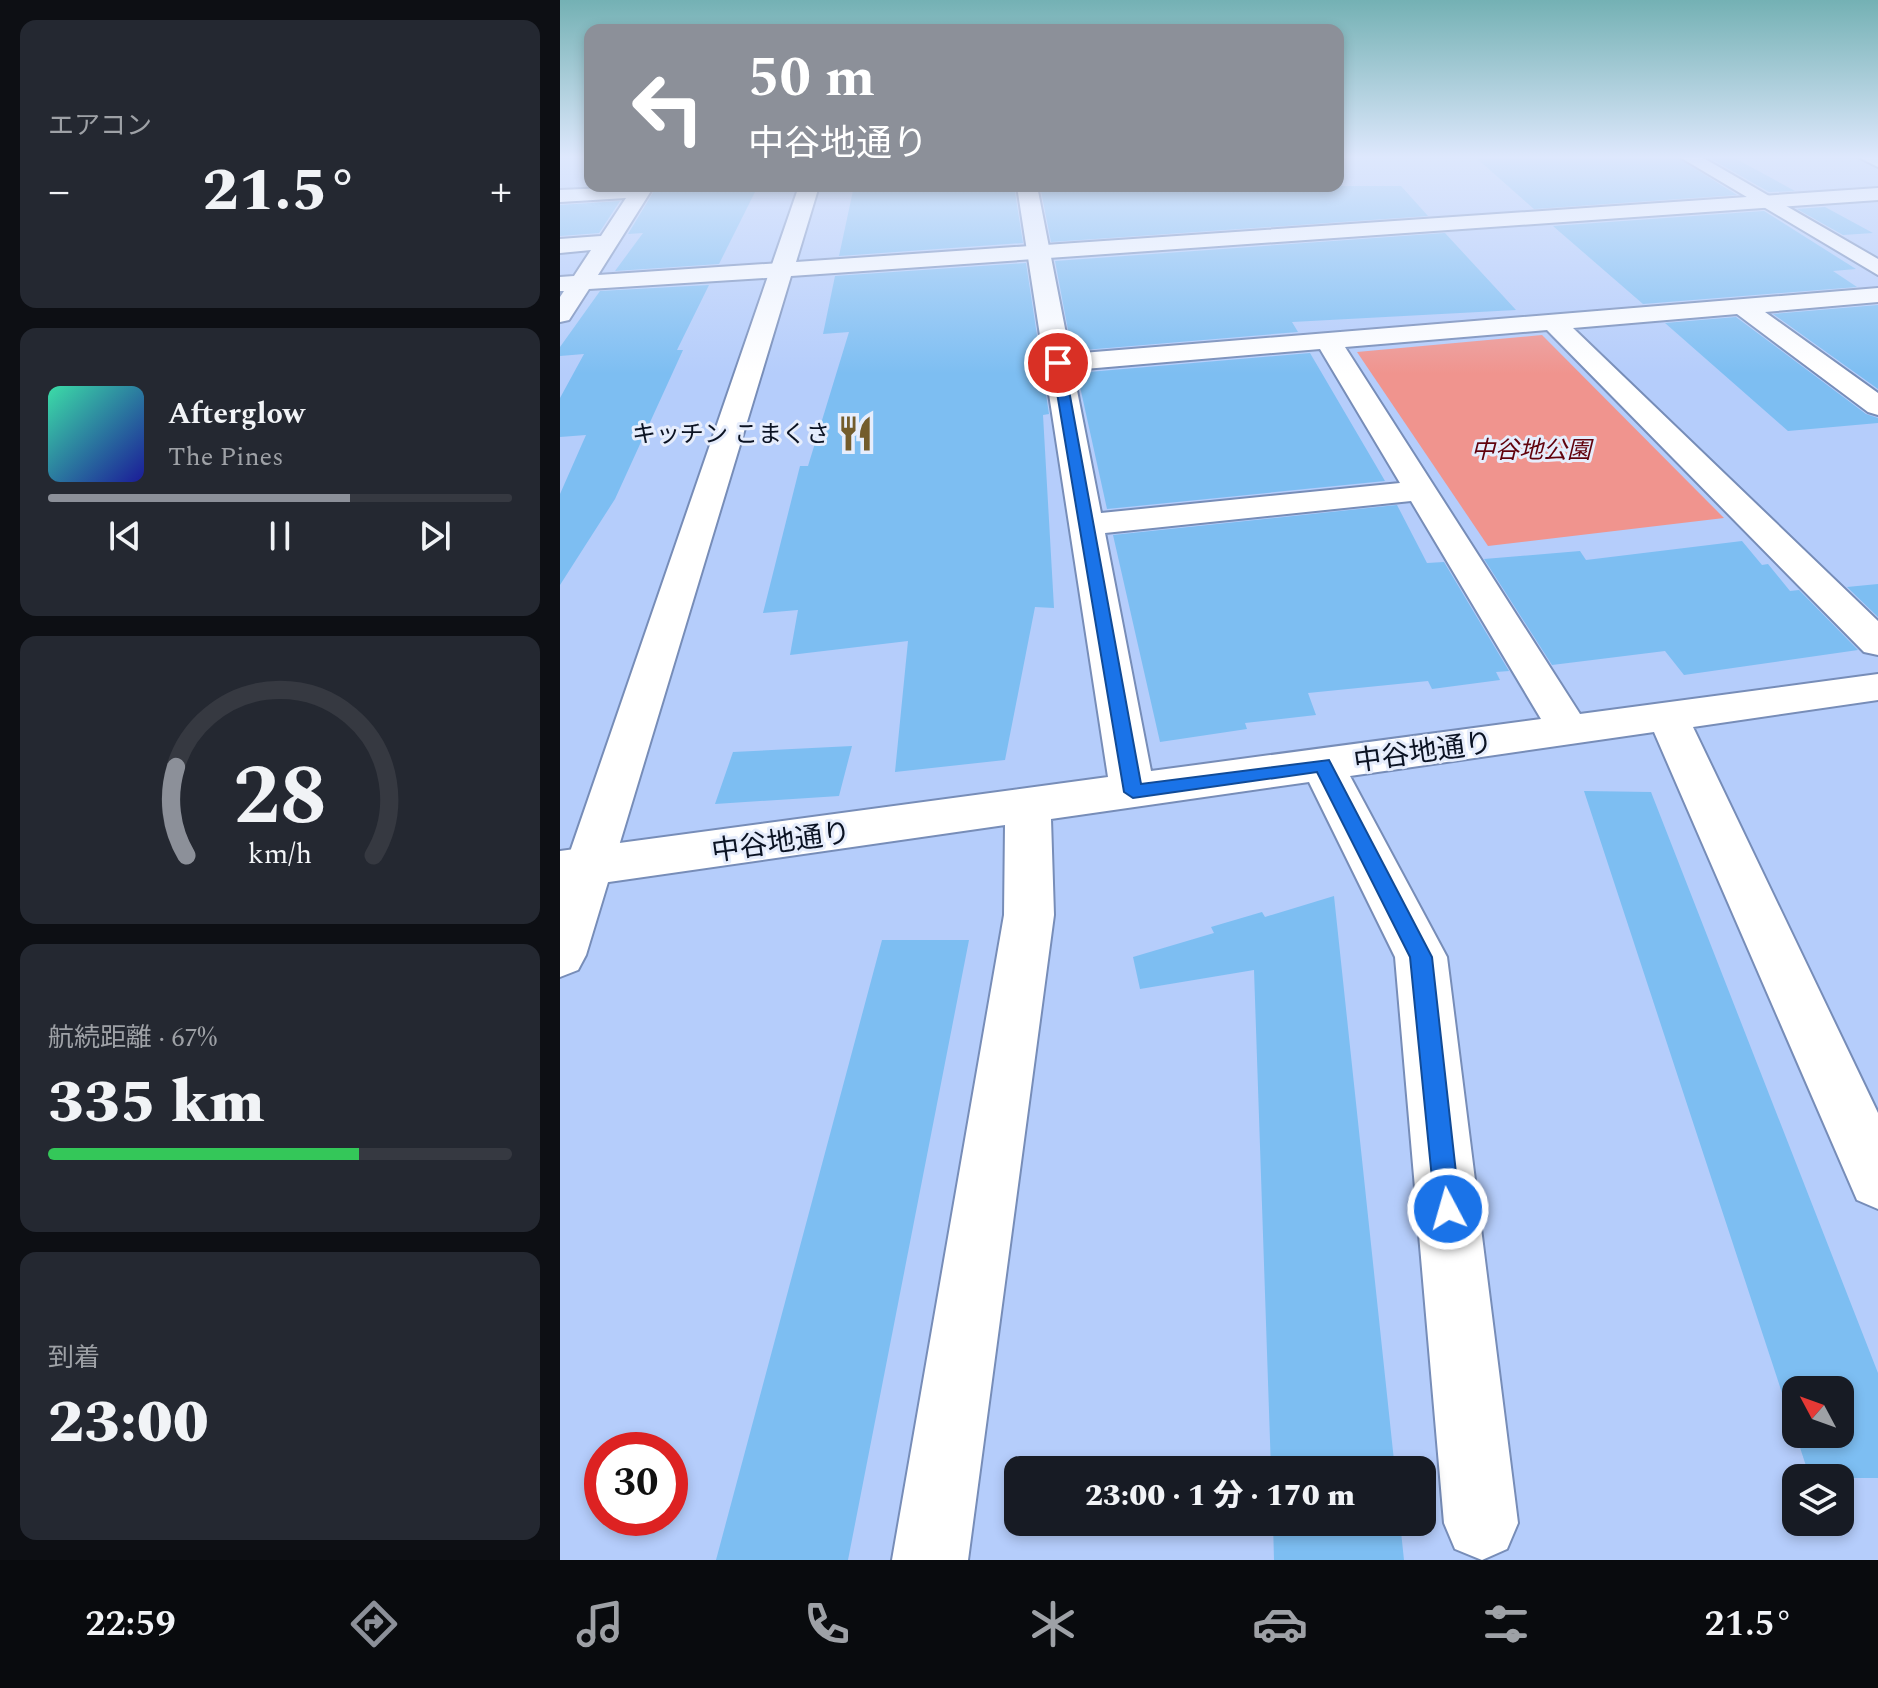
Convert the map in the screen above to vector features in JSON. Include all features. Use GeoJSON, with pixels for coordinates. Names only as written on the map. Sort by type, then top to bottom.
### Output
{"type":"FeatureCollection","features":[{"type":"Feature","properties":{"kind":"street"},"geometry":{"type":"LineString","coordinates":[[560,315],[570,284],[617,229]]}},
{"type":"Feature","properties":{"kind":"street"},"geometry":{"type":"LineString","coordinates":[[560,955],[574,868],[795,229]]}},
{"type":"Feature","properties":{"kind":"street"},"geometry":{"type":"LineString","coordinates":[[1035,229],[1133,792]]}},
{"type":"Feature","properties":{"kind":"street"},"geometry":{"type":"LineString","coordinates":[[570,284],[1376,229]]}},
{"type":"Feature","properties":{"kind":"street"},"geometry":{"type":"LineString","coordinates":[[1811,229],[1878,268]]}},
{"type":"Feature","properties":{"kind":"street"},"geometry":{"type":"LineString","coordinates":[[560,246],[608,242]]}},
{"type":"Feature","properties":{"kind":"street"},"geometry":{"type":"LineString","coordinates":[[1058,363],[1878,295]]}},
{"type":"Feature","properties":{"kind":"street"},"geometry":{"type":"LineString","coordinates":[[1742,306],[1878,406]]}},
{"type":"Feature","properties":{"kind":"street"},"geometry":{"type":"LineString","coordinates":[[1553,322],[1878,643]]}},
{"type":"Feature","properties":{"kind":"street"},"geometry":{"type":"LineString","coordinates":[[1328,340],[1569,730]]}},
{"type":"Feature","properties":{"kind":"street"},"geometry":{"type":"LineString","coordinates":[[1086,525],[1421,490]]}},
{"type":"Feature","properties":{"kind":"street","name":"中谷地通り"},"geometry":{"type":"LineString","coordinates":[[574,868],[1878,687]]}},
{"type":"Feature","properties":{"kind":"street"},"geometry":{"type":"LineString","coordinates":[[1668,717],[1878,1179]]}},
{"type":"Feature","properties":{"kind":"street"},"geometry":{"type":"LineString","coordinates":[[1322,765],[1421,957],[1481,1523]]}},
{"type":"Feature","properties":{"kind":"street"},"geometry":{"type":"LineString","coordinates":[[930,1560],[1029,915],[1028,806]]}},
{"type":"Feature","properties":{"kind":"green space","name":"中谷地公園"},"geometry":{"type":"Polygon","coordinates":[[[1542,335],[1724,518],[1488,546],[1357,352],[1542,335]]]}},
{"type":"Feature","properties":{"kind":"building"},"geometry":{"type":"Polygon","coordinates":[[[560,229],[602,229],[599,233],[560,236],[560,229]]]}},
{"type":"Feature","properties":{"kind":"building"},"geometry":{"type":"Polygon","coordinates":[[[631,229],[737,229],[719,264],[615,271],[643,233],[628,234],[631,229]]]}},
{"type":"Feature","properties":{"kind":"building"},"geometry":{"type":"Polygon","coordinates":[[[845,229],[1021,229],[1023,243],[839,256],[845,229]]]}},
{"type":"Feature","properties":{"kind":"building"},"geometry":{"type":"Polygon","coordinates":[[[1048,229],[1242,229],[1051,242],[1048,229]]]}},
{"type":"Feature","properties":{"kind":"building"},"geometry":{"type":"Polygon","coordinates":[[[1556,229],[1792,229],[1856,269],[1833,271],[1857,287],[1643,304],[1556,229]]]}},
{"type":"Feature","properties":{"kind":"building"},"geometry":{"type":"Polygon","coordinates":[[[1832,229],[1865,229],[1873,233],[1843,235],[1832,229]]]}},
{"type":"Feature","properties":{"kind":"building"},"geometry":{"type":"Polygon","coordinates":[[[1445,233],[1516,310],[1292,322],[1298,332],[1072,351],[1055,261],[1445,233]]]}},
{"type":"Feature","properties":{"kind":"building"},"geometry":{"type":"Polygon","coordinates":[[[1026,263],[1049,414],[1043,415],[1054,608],[1035,607],[1005,760],[895,772],[908,641],[790,655],[798,610],[763,613],[800,466],[808,466],[849,332],[823,334],[835,276],[1026,263]]]}},
{"type":"Feature","properties":{"kind":"building"},"geometry":{"type":"Polygon","coordinates":[[[709,285],[677,350],[683,350],[615,499],[560,585],[560,494],[586,435],[560,437],[560,398],[584,354],[560,356],[560,347],[600,291],[709,285]]]}},
{"type":"Feature","properties":{"kind":"building"},"geometry":{"type":"Polygon","coordinates":[[[1878,305],[1878,389],[1773,314],[1878,305]]]}},
{"type":"Feature","properties":{"kind":"building"},"geometry":{"type":"Polygon","coordinates":[[[1736,317],[1866,414],[1878,418],[1878,423],[1788,431],[1665,323],[1736,317]]]}},
{"type":"Feature","properties":{"kind":"building"},"geometry":{"type":"Polygon","coordinates":[[[1310,353],[1385,481],[1107,509],[1077,373],[1310,353]]]}},
{"type":"Feature","properties":{"kind":"building"},"geometry":{"type":"Polygon","coordinates":[[[1397,505],[1427,563],[1444,562],[1509,671],[1496,672],[1500,680],[1432,689],[1428,681],[1308,693],[1316,715],[1245,723],[1247,729],[1160,742],[1113,535],[1397,505]]]}},
{"type":"Feature","properties":{"kind":"building"},"geometry":{"type":"Polygon","coordinates":[[[1742,541],[1762,565],[1768,564],[1790,591],[1799,590],[1858,650],[1684,675],[1665,651],[1552,665],[1484,559],[1580,551],[1586,560],[1742,541]]]}},
{"type":"Feature","properties":{"kind":"building"},"geometry":{"type":"Polygon","coordinates":[[[1878,584],[1878,617],[1847,587],[1878,584]]]}},
{"type":"Feature","properties":{"kind":"building"},"geometry":{"type":"Polygon","coordinates":[[[852,746],[839,796],[715,804],[733,752],[852,746]]]}},
{"type":"Feature","properties":{"kind":"building"},"geometry":{"type":"Polygon","coordinates":[[[1584,791],[1651,792],[1878,1373],[1878,1478],[1854,1478],[1854,1464],[1805,1464],[1800,1448],[1854,1448],[1854,1376],[1782,1376],[1782,1393],[1584,791]]]}},
{"type":"Feature","properties":{"kind":"building"},"geometry":{"type":"Polygon","coordinates":[[[1334,896],[1394,1456],[1271,1456],[1254,970],[1140,989],[1133,957],[1214,933],[1211,927],[1262,912],[1265,917],[1334,896]]]}},
{"type":"Feature","properties":{"kind":"building"},"geometry":{"type":"Polygon","coordinates":[[[882,940],[969,940],[848,1560],[716,1560],[882,940]]]}},
{"type":"Feature","properties":{"kind":"building"},"geometry":{"type":"Polygon","coordinates":[[[1273,1536],[1401,1536],[1404,1560],[1274,1560],[1273,1536]]]}},
{"type":"Feature","properties":{"kind":"place","name":"キッチン こまくさ"},"geometry":{"type":"Point","coordinates":[856,434]}},
{"type":"Feature","properties":{"kind":"route"},"geometry":{"type":"LineString","coordinates":[[1058,363],[1133,792],[1322,765],[1421,957],[1448,1209]]}}]}
